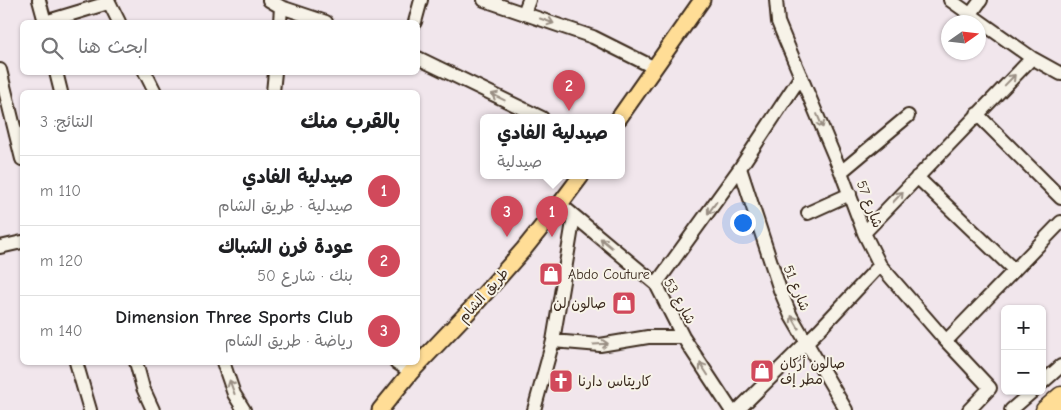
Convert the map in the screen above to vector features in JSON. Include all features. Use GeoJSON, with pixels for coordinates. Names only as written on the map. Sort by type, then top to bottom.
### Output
{"type":"FeatureCollection","features":[{"type":"Feature","properties":{"kind":"highway"},"geometry":{"type":"LineString","coordinates":[[1045,410],[1061,396]]}},
{"type":"Feature","properties":{"kind":"main road"},"geometry":{"type":"LineString","coordinates":[[622,114],[702,0]]}},
{"type":"Feature","properties":{"kind":"main road","name":"طريق الشام"},"geometry":{"type":"LineString","coordinates":[[420,363],[471,309],[560,204],[579,179]]}},
{"type":"Feature","properties":{"kind":"main road","name":"طريق الشام"},"geometry":{"type":"LineString","coordinates":[[380,410],[418,365]]}},
{"type":"Feature","properties":{"kind":"street"},"geometry":{"type":"LineString","coordinates":[[38,0],[44,20]]}},
{"type":"Feature","properties":{"kind":"street"},"geometry":{"type":"LineString","coordinates":[[269,0],[282,7],[320,20]]}},
{"type":"Feature","properties":{"kind":"street"},"geometry":{"type":"LineString","coordinates":[[416,20],[421,0]]}},
{"type":"Feature","properties":{"kind":"street"},"geometry":{"type":"LineString","coordinates":[[484,0],[593,37],[655,68]]}},
{"type":"Feature","properties":{"kind":"street"},"geometry":{"type":"LineString","coordinates":[[524,13],[529,0]]}},
{"type":"Feature","properties":{"kind":"street","name":"شارع 57"},"geometry":{"type":"LineString","coordinates":[[776,0],[778,22],[802,76],[864,233],[880,265],[990,388],[969,410]]}},
{"type":"Feature","properties":{"kind":"street"},"geometry":{"type":"LineString","coordinates":[[950,0],[970,15],[981,0]]}},
{"type":"Feature","properties":{"kind":"street"},"geometry":{"type":"LineString","coordinates":[[51,20],[108,1],[118,20]]}},
{"type":"Feature","properties":{"kind":"street"},"geometry":{"type":"LineString","coordinates":[[280,20],[282,7]]}},
{"type":"Feature","properties":{"kind":"street"},"geometry":{"type":"LineString","coordinates":[[986,26],[1032,58],[1061,74]]}},
{"type":"Feature","properties":{"kind":"street"},"geometry":{"type":"LineString","coordinates":[[864,233],[1032,58]]}},
{"type":"Feature","properties":{"kind":"street"},"geometry":{"type":"LineString","coordinates":[[420,59],[534,114]]}},
{"type":"Feature","properties":{"kind":"street"},"geometry":{"type":"LineString","coordinates":[[0,70],[4,102],[20,153]]}},
{"type":"Feature","properties":{"kind":"street"},"geometry":{"type":"LineString","coordinates":[[57,75],[60,90]]}},
{"type":"Feature","properties":{"kind":"street"},"geometry":{"type":"LineString","coordinates":[[146,75],[154,90]]}},
{"type":"Feature","properties":{"kind":"street"},"geometry":{"type":"LineString","coordinates":[[273,90],[275,75]]}},
{"type":"Feature","properties":{"kind":"street"},"geometry":{"type":"LineString","coordinates":[[656,284],[740,168],[802,76]]}},
{"type":"Feature","properties":{"kind":"street"},"geometry":{"type":"LineString","coordinates":[[977,114],[1061,198]]}},
{"type":"Feature","properties":{"kind":"street"},"geometry":{"type":"LineString","coordinates":[[841,172],[908,116]]}},
{"type":"Feature","properties":{"kind":"street","name":"شارع 51"},"geometry":{"type":"LineString","coordinates":[[740,168],[780,290],[792,316],[846,410]]}},
{"type":"Feature","properties":{"kind":"street"},"geometry":{"type":"LineString","coordinates":[[917,177],[1014,270]]}},
{"type":"Feature","properties":{"kind":"street"},"geometry":{"type":"LineString","coordinates":[[808,213],[850,194]]}},
{"type":"Feature","properties":{"kind":"street","name":"شارع 53"},"geometry":{"type":"LineString","coordinates":[[560,204],[656,284],[683,337],[731,410]]}},
{"type":"Feature","properties":{"kind":"street"},"geometry":{"type":"LineString","coordinates":[[534,410],[553,341],[574,216]]}},
{"type":"Feature","properties":{"kind":"street"},"geometry":{"type":"LineString","coordinates":[[946,341],[1061,222]]}},
{"type":"Feature","properties":{"kind":"street"},"geometry":{"type":"LineString","coordinates":[[0,247],[20,242]]}},
{"type":"Feature","properties":{"kind":"street"},"geometry":{"type":"LineString","coordinates":[[738,410],[807,342],[880,265]]}},
{"type":"Feature","properties":{"kind":"street"},"geometry":{"type":"LineString","coordinates":[[553,341],[600,345],[648,337],[683,337]]}},
{"type":"Feature","properties":{"kind":"street"},"geometry":{"type":"LineString","coordinates":[[77,365],[90,410]]}},
{"type":"Feature","properties":{"kind":"street"},"geometry":{"type":"LineString","coordinates":[[137,365],[143,388],[153,410]]}},
{"type":"Feature","properties":{"kind":"street"},"geometry":{"type":"LineString","coordinates":[[224,365],[234,394],[244,410]]}},
{"type":"Feature","properties":{"kind":"street"},"geometry":{"type":"LineString","coordinates":[[400,365],[411,372]]}},
{"type":"Feature","properties":{"kind":"street"},"geometry":{"type":"LineString","coordinates":[[1046,379],[1061,366]]}},
{"type":"Feature","properties":{"kind":"street"},"geometry":{"type":"LineString","coordinates":[[1012,410],[1029,395]]}},
{"type":"Feature","properties":{"kind":"place","name":"عودة فرن الشباك"},"geometry":{"type":"Point","coordinates":[569,111]}},
{"type":"Feature","properties":{"kind":"place","name":"Dimension Three Sports Club"},"geometry":{"type":"Point","coordinates":[507,237]}},
{"type":"Feature","properties":{"kind":"place","name":"صيدلية الفادي"},"geometry":{"type":"Point","coordinates":[552,237]}},
{"type":"Feature","properties":{"kind":"place","name":"Abdo Couture"},"geometry":{"type":"Point","coordinates":[551,274]}},
{"type":"Feature","properties":{"kind":"place","name":"صالون لن"},"geometry":{"type":"Point","coordinates":[624,303]}},
{"type":"Feature","properties":{"kind":"place","name":"صالون أركان مطر إف"},"geometry":{"type":"Point","coordinates":[762,371]}},
{"type":"Feature","properties":{"kind":"place","name":"كاريتاس دارنا"},"geometry":{"type":"Point","coordinates":[561,381]}}]}
